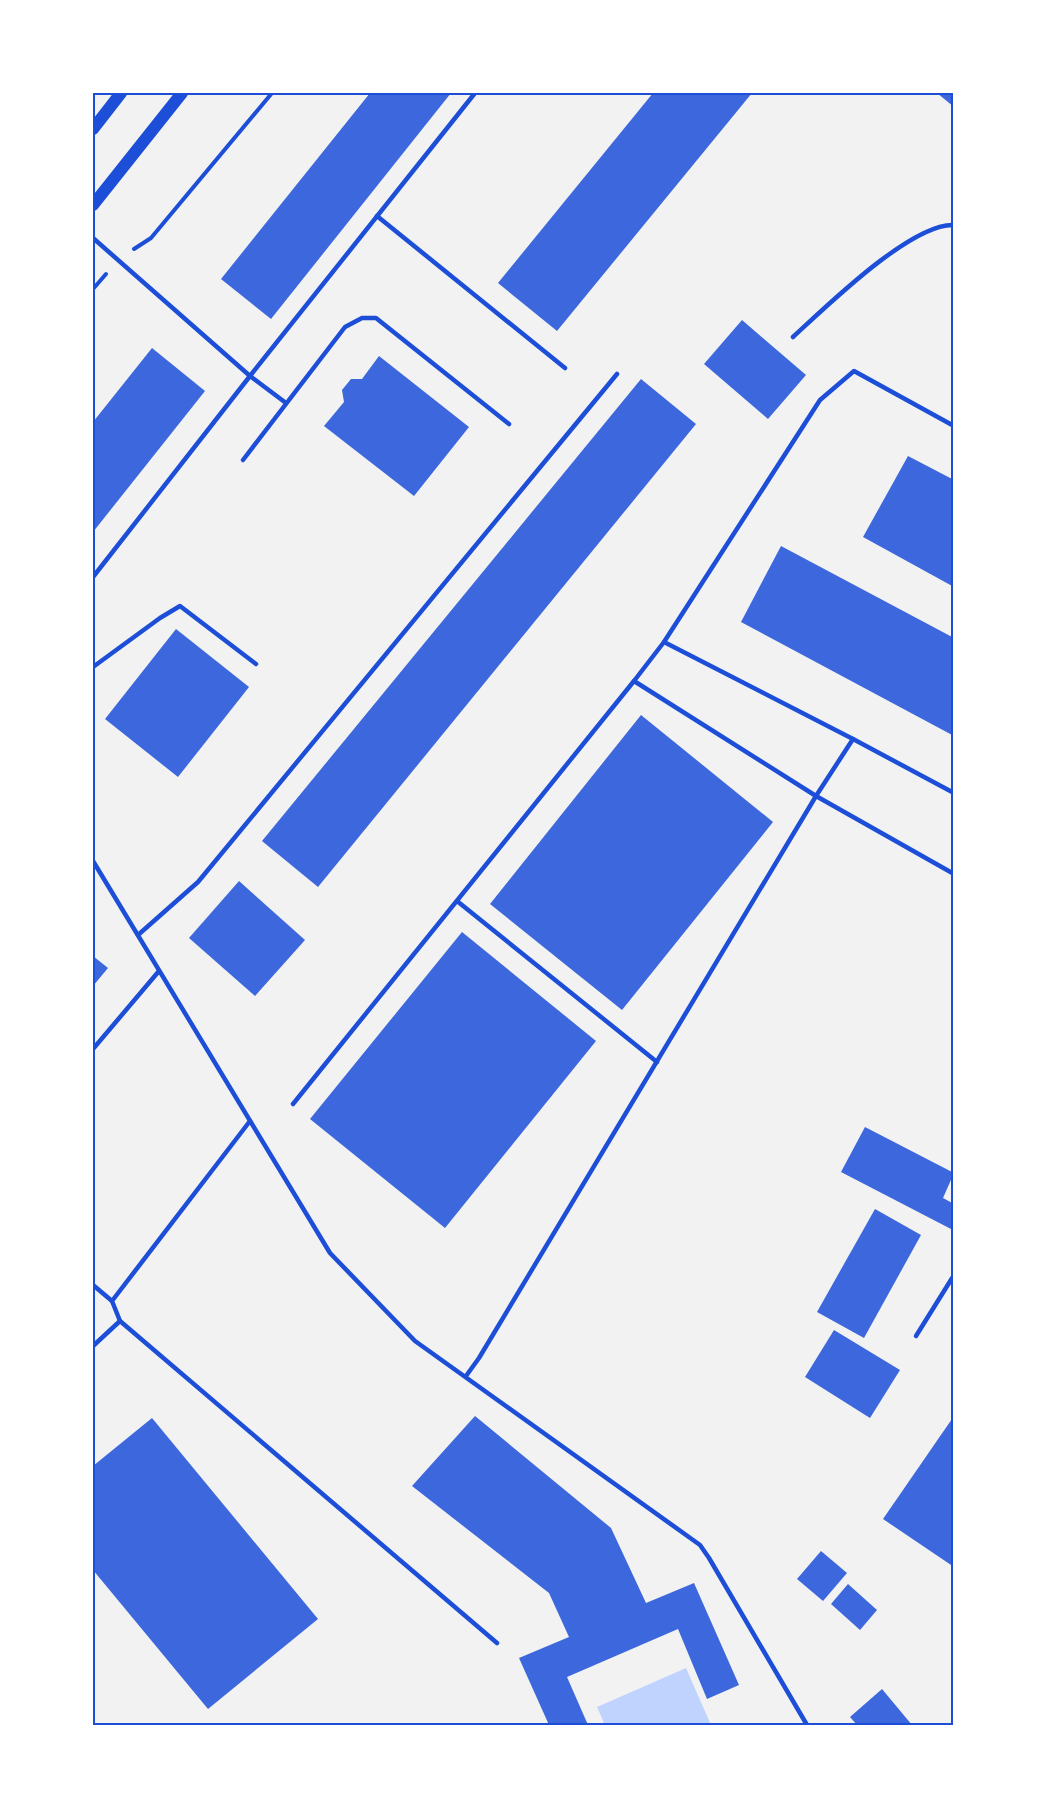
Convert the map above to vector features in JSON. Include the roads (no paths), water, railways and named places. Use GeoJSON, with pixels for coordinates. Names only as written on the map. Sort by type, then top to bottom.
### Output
{"type":"FeatureCollection","features":[{"type":"Feature","properties":{"kind":"main road"},"geometry":{"type":"LineString","coordinates":[[93,129],[121,93]]}},
{"type":"Feature","properties":{"kind":"main road"},"geometry":{"type":"LineString","coordinates":[[93,205],[182,93]]}},
{"type":"Feature","properties":{"kind":"lane"},"geometry":{"type":"LineString","coordinates":[[93,577],[475,93]]}},
{"type":"Feature","properties":{"kind":"lane"},"geometry":{"type":"LineString","coordinates":[[377,216],[565,368]]}},
{"type":"Feature","properties":{"kind":"lane"},"geometry":{"type":"LineString","coordinates":[[792,337],[854,282],[900,246],[942,224],[954,225]]}},
{"type":"Feature","properties":{"kind":"lane"},"geometry":{"type":"LineString","coordinates":[[93,238],[250,376],[286,404]]}},
{"type":"Feature","properties":{"kind":"lane"},"geometry":{"type":"LineString","coordinates":[[243,460],[345,327],[362,318],[376,318],[509,424]]}},
{"type":"Feature","properties":{"kind":"lane"},"geometry":{"type":"LineString","coordinates":[[293,1104],[634,681],[663,642],[820,400],[854,371],[954,426]]}},
{"type":"Feature","properties":{"kind":"lane"},"geometry":{"type":"LineString","coordinates":[[138,935],[198,882],[617,374]]}},
{"type":"Feature","properties":{"kind":"lane"},"geometry":{"type":"LineString","coordinates":[[93,667],[180,606],[256,664]]}},
{"type":"Feature","properties":{"kind":"lane"},"geometry":{"type":"LineString","coordinates":[[663,642],[854,739],[954,793]]}},
{"type":"Feature","properties":{"kind":"lane"},"geometry":{"type":"LineString","coordinates":[[634,681],[816,796],[954,874]]}},
{"type":"Feature","properties":{"kind":"lane"},"geometry":{"type":"LineString","coordinates":[[466,1376],[479,1358],[816,796],[854,739]]}},
{"type":"Feature","properties":{"kind":"lane"},"geometry":{"type":"LineString","coordinates":[[93,861],[330,1253],[415,1341],[700,1545],[807,1725]]}},
{"type":"Feature","properties":{"kind":"lane"},"geometry":{"type":"LineString","coordinates":[[456,901],[657,1062]]}},
{"type":"Feature","properties":{"kind":"lane"},"geometry":{"type":"LineString","coordinates":[[93,1049],[159,971]]}},
{"type":"Feature","properties":{"kind":"lane"},"geometry":{"type":"LineString","coordinates":[[112,1301],[250,1121]]}},
{"type":"Feature","properties":{"kind":"lane"},"geometry":{"type":"LineString","coordinates":[[916,1336],[954,1275]]}},
{"type":"Feature","properties":{"kind":"lane"},"geometry":{"type":"LineString","coordinates":[[93,1285],[112,1301],[120,1321],[497,1643]]}},
{"type":"Feature","properties":{"kind":"lane"},"geometry":{"type":"LineString","coordinates":[[93,1346],[120,1321]]}},
{"type":"Feature","properties":{"kind":"water"},"geometry":{"type":"Polygon","coordinates":[[[686,1668],[711,1725],[605,1725],[597,1707],[686,1668]]]}}]}
